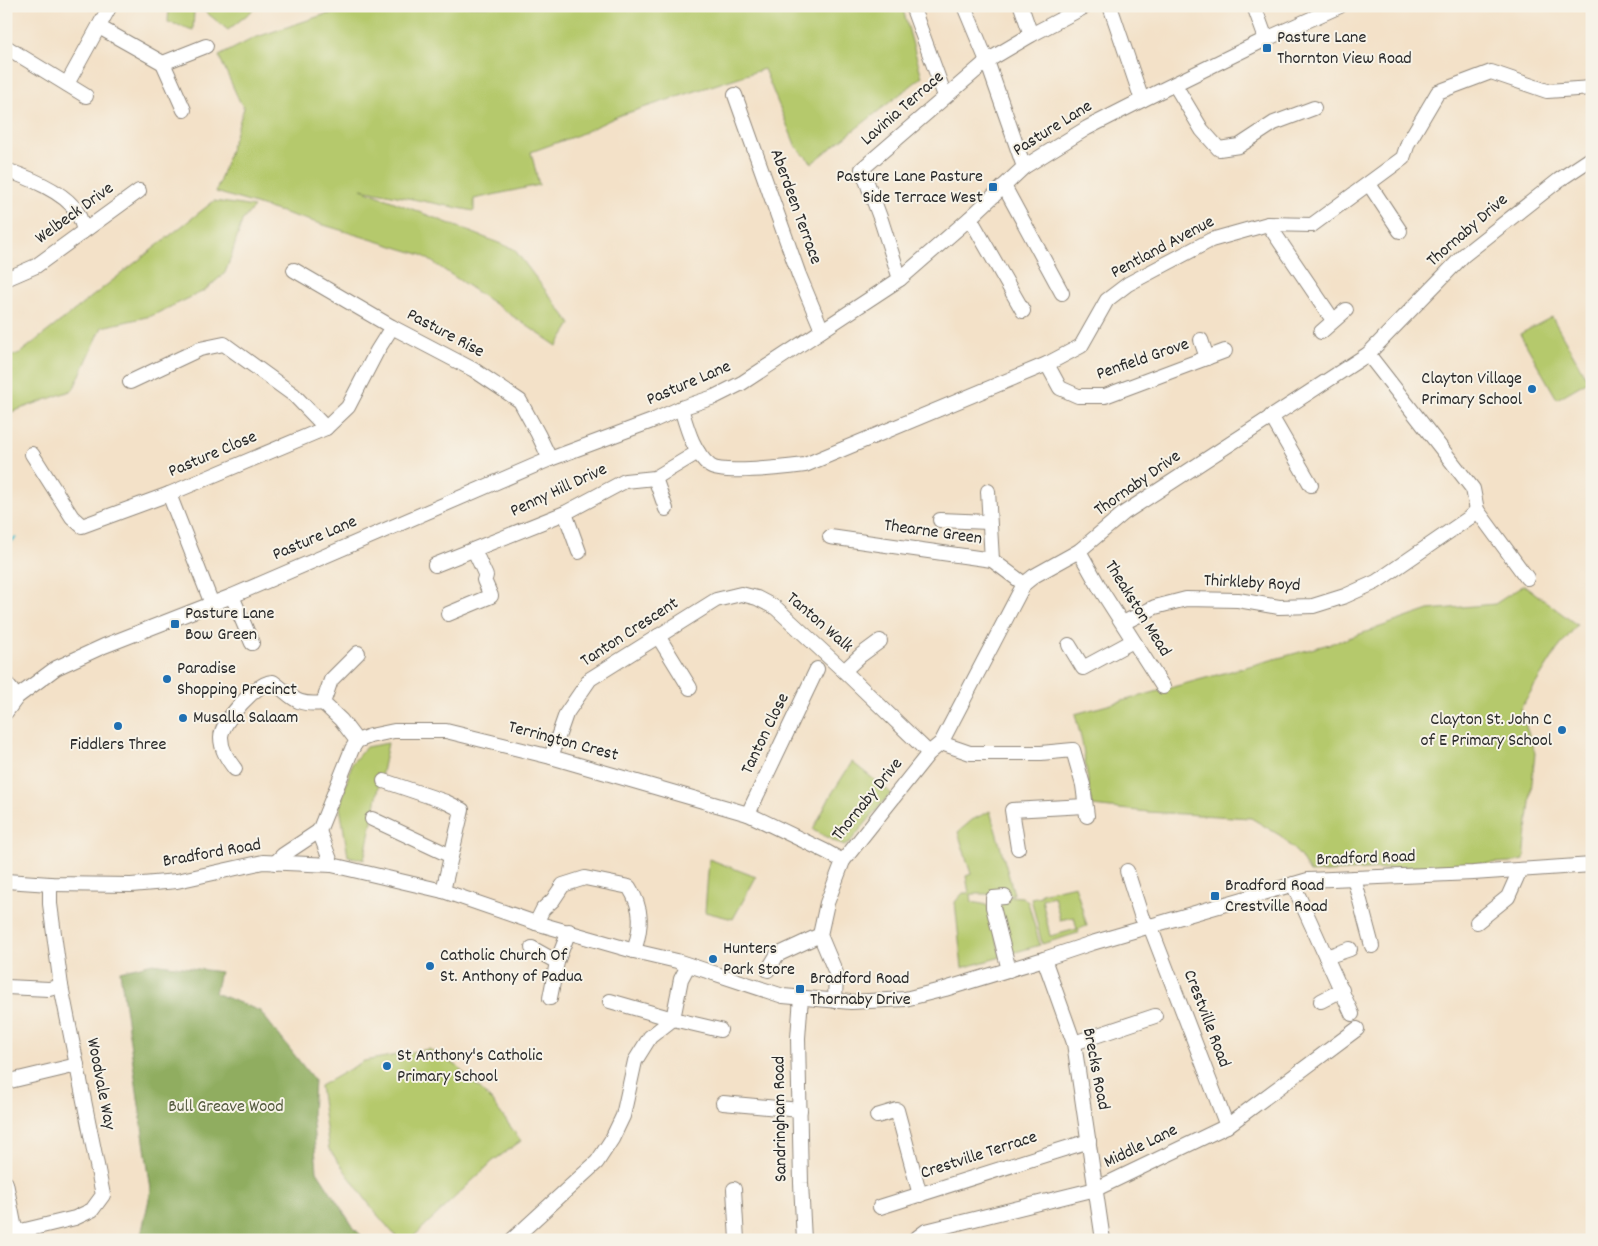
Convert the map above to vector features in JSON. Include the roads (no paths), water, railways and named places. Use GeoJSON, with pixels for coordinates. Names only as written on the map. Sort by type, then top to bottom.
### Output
{"type":"FeatureCollection","features":[{"type":"Feature","properties":{"kind":"street"},"geometry":{"type":"LineString","coordinates":[[67,84],[110,6]]}},
{"type":"Feature","properties":{"kind":"street"},"geometry":{"type":"LineString","coordinates":[[912,6],[945,96]]}},
{"type":"Feature","properties":{"kind":"street"},"geometry":{"type":"LineString","coordinates":[[964,6],[987,61],[1024,167]]}},
{"type":"Feature","properties":{"kind":"street"},"geometry":{"type":"LineString","coordinates":[[1022,6],[1031,35]]}},
{"type":"Feature","properties":{"kind":"street","name":"Lavinia Terrace"},"geometry":{"type":"LineString","coordinates":[[900,279],[862,168],[987,61],[1086,6]]}},
{"type":"Feature","properties":{"kind":"street"},"geometry":{"type":"LineString","coordinates":[[1110,6],[1142,100]]}},
{"type":"Feature","properties":{"kind":"street"},"geometry":{"type":"LineString","coordinates":[[1254,6],[1266,39]]}},
{"type":"Feature","properties":{"kind":"street","name":"Pasture Lane"},"geometry":{"type":"LineString","coordinates":[[6,712],[18,698],[56,668],[104,646],[232,596],[550,459],[714,397],[742,383],[900,279],[970,218],[1024,167],[1087,128],[1142,100],[1266,39],[1339,7]]}},
{"type":"Feature","properties":{"kind":"street"},"geometry":{"type":"LineString","coordinates":[[99,27],[163,63],[184,110]]}},
{"type":"Feature","properties":{"kind":"street"},"geometry":{"type":"LineString","coordinates":[[163,63],[206,46]]}},
{"type":"Feature","properties":{"kind":"street"},"geometry":{"type":"LineString","coordinates":[[6,47],[86,96]]}},
{"type":"Feature","properties":{"kind":"street","name":"Pentland Avenue"},"geometry":{"type":"LineString","coordinates":[[681,408],[698,452],[711,467],[722,470],[787,468],[805,465],[1047,364],[1081,346],[1107,300],[1128,284],[1211,240],[1268,224],[1312,225],[1403,158],[1408,143],[1438,92],[1492,72],[1547,91],[1592,88]]}},
{"type":"Feature","properties":{"kind":"street"},"geometry":{"type":"LineString","coordinates":[[1175,84],[1202,130],[1219,149],[1239,146],[1274,123],[1314,108]]}},
{"type":"Feature","properties":{"kind":"street","name":"Aberdeen Terrace"},"geometry":{"type":"LineString","coordinates":[[735,95],[799,275],[822,330]]}},
{"type":"Feature","properties":{"kind":"street","name":"Thornaby Drive"},"geometry":{"type":"LineString","coordinates":[[820,936],[827,904],[843,861],[930,753],[941,743],[1024,584],[1034,576],[1079,551],[1124,514],[1368,354],[1464,255],[1559,180],[1592,158]]}},
{"type":"Feature","properties":{"kind":"street"},"geometry":{"type":"LineString","coordinates":[[6,170],[47,188],[68,202],[77,212],[84,230]]}},
{"type":"Feature","properties":{"kind":"street"},"geometry":{"type":"LineString","coordinates":[[1369,184],[1400,231]]}},
{"type":"Feature","properties":{"kind":"street"},"geometry":{"type":"LineString","coordinates":[[1004,186],[1062,293]]}},
{"type":"Feature","properties":{"kind":"street","name":"Welbeck Drive"},"geometry":{"type":"LineString","coordinates":[[6,279],[36,266],[139,191]]}},
{"type":"Feature","properties":{"kind":"street"},"geometry":{"type":"LineString","coordinates":[[970,218],[1023,311]]}},
{"type":"Feature","properties":{"kind":"street"},"geometry":{"type":"LineString","coordinates":[[1268,224],[1333,320]]}},
{"type":"Feature","properties":{"kind":"street","name":"Pasture Rise"},"geometry":{"type":"LineString","coordinates":[[294,270],[392,327],[474,370],[520,401],[550,459]]}},
{"type":"Feature","properties":{"kind":"street"},"geometry":{"type":"LineString","coordinates":[[1321,332],[1346,310]]}},
{"type":"Feature","properties":{"kind":"street","name":"Pasture Close"},"geometry":{"type":"LineString","coordinates":[[32,454],[72,517],[82,526],[169,494],[326,428],[348,407],[377,351],[392,327]]}},
{"type":"Feature","properties":{"kind":"street","name":"Penfield Grove"},"geometry":{"type":"LineString","coordinates":[[1201,340],[1207,358]]}},
{"type":"Feature","properties":{"kind":"street"},"geometry":{"type":"LineString","coordinates":[[130,382],[200,349],[224,344],[294,395],[326,428]]}},
{"type":"Feature","properties":{"kind":"street","name":"Penfield Grove"},"geometry":{"type":"LineString","coordinates":[[1047,364],[1060,388],[1078,396],[1105,396],[1225,351]]}},
{"type":"Feature","properties":{"kind":"street"},"geometry":{"type":"LineString","coordinates":[[1368,354],[1473,489],[1477,510],[1527,578]]}},
{"type":"Feature","properties":{"kind":"street"},"geometry":{"type":"LineString","coordinates":[[1271,416],[1311,485]]}},
{"type":"Feature","properties":{"kind":"street","name":"Penny Hill Drive"},"geometry":{"type":"LineString","coordinates":[[435,565],[565,513],[625,481],[655,478],[698,452]]}},
{"type":"Feature","properties":{"kind":"street"},"geometry":{"type":"LineString","coordinates":[[655,478],[666,509]]}},
{"type":"Feature","properties":{"kind":"street"},"geometry":{"type":"LineString","coordinates":[[988,491],[992,560]]}},
{"type":"Feature","properties":{"kind":"street"},"geometry":{"type":"LineString","coordinates":[[169,494],[212,604]]}},
{"type":"Feature","properties":{"kind":"street","name":"Thirkleby Royd"},"geometry":{"type":"LineString","coordinates":[[1123,623],[1155,607],[1186,599],[1238,600],[1279,607],[1313,606],[1345,596],[1376,582],[1469,518],[1477,510]]}},
{"type":"Feature","properties":{"kind":"street"},"geometry":{"type":"LineString","coordinates":[[565,513],[579,552]]}},
{"type":"Feature","properties":{"kind":"street"},"geometry":{"type":"LineString","coordinates":[[940,520],[989,522]]}},
{"type":"Feature","properties":{"kind":"street","name":"Thearne Green"},"geometry":{"type":"LineString","coordinates":[[830,537],[992,560],[1024,584]]}},
{"type":"Feature","properties":{"kind":"street"},"geometry":{"type":"LineString","coordinates":[[448,614],[491,596],[484,580],[486,576],[474,550]]}},
{"type":"Feature","properties":{"kind":"street","name":"Theakston Mead"},"geometry":{"type":"LineString","coordinates":[[1079,551],[1101,590],[1163,686]]}},
{"type":"Feature","properties":{"kind":"street","name":"Tanton Crescent"},"geometry":{"type":"LineString","coordinates":[[551,757],[566,714],[590,679],[716,600],[742,594]]}},
{"type":"Feature","properties":{"kind":"street","name":"Tanton Walk"},"geometry":{"type":"LineString","coordinates":[[742,594],[757,598],[776,608],[930,753]]}},
{"type":"Feature","properties":{"kind":"street"},"geometry":{"type":"LineString","coordinates":[[232,596],[252,643]]}},
{"type":"Feature","properties":{"kind":"street"},"geometry":{"type":"LineString","coordinates":[[658,636],[690,688]]}},
{"type":"Feature","properties":{"kind":"street","name":"Tanton Walk"},"geometry":{"type":"LineString","coordinates":[[844,670],[880,641]]}},
{"type":"Feature","properties":{"kind":"street"},"geometry":{"type":"LineString","coordinates":[[1069,645],[1083,668],[1133,641]]}},
{"type":"Feature","properties":{"kind":"street"},"geometry":{"type":"LineString","coordinates":[[323,703],[331,680],[358,652]]}},
{"type":"Feature","properties":{"kind":"street","name":"Tanton Close"},"geometry":{"type":"LineString","coordinates":[[748,814],[817,669]]}},
{"type":"Feature","properties":{"kind":"street"},"geometry":{"type":"LineString","coordinates":[[236,769],[226,757],[222,745],[223,728],[243,702],[268,682],[273,682],[298,702],[309,704],[323,703],[341,720],[357,741],[319,831],[283,855],[275,863]]}},
{"type":"Feature","properties":{"kind":"street"},"geometry":{"type":"LineString","coordinates":[[6,683],[18,698]]}},
{"type":"Feature","properties":{"kind":"street","name":"Terrington Crest"},"geometry":{"type":"LineString","coordinates":[[357,741],[394,731],[446,731],[551,757],[748,814],[843,861]]}},
{"type":"Feature","properties":{"kind":"street"},"geometry":{"type":"LineString","coordinates":[[941,743],[970,753],[1041,753],[1073,750],[1083,785],[1086,811],[1012,810],[1018,848]]}},
{"type":"Feature","properties":{"kind":"street"},"geometry":{"type":"LineString","coordinates":[[384,781],[446,802],[462,810],[443,891]]}},
{"type":"Feature","properties":{"kind":"street"},"geometry":{"type":"LineString","coordinates":[[372,819],[451,856]]}},
{"type":"Feature","properties":{"kind":"street"},"geometry":{"type":"LineString","coordinates":[[319,831],[332,865]]}},
{"type":"Feature","properties":{"kind":"street","name":"Bradford Road"},"geometry":{"type":"LineString","coordinates":[[6,881],[50,884],[131,885],[177,881],[263,862],[332,865],[443,891],[536,923],[570,931],[634,951],[677,961],[783,996],[851,1002],[905,1000],[1308,880],[1592,865]]}},
{"type":"Feature","properties":{"kind":"street"},"geometry":{"type":"LineString","coordinates":[[1477,922],[1508,897],[1520,870]]}},
{"type":"Feature","properties":{"kind":"street"},"geometry":{"type":"LineString","coordinates":[[1127,871],[1142,918],[1149,926]]}},
{"type":"Feature","properties":{"kind":"street"},"geometry":{"type":"LineString","coordinates":[[536,923],[543,909],[553,900],[563,885],[585,878],[629,887],[638,905],[640,930],[634,951]]}},
{"type":"Feature","properties":{"kind":"street"},"geometry":{"type":"LineString","coordinates":[[1354,878],[1372,946]]}},
{"type":"Feature","properties":{"kind":"street","name":"Woodvale Way"},"geometry":{"type":"LineString","coordinates":[[17,1236],[75,1218],[92,1210],[104,1195],[61,986],[50,904],[50,884]]}},
{"type":"Feature","properties":{"kind":"street"},"geometry":{"type":"LineString","coordinates":[[1294,884],[1352,1014]]}},
{"type":"Feature","properties":{"kind":"street"},"geometry":{"type":"LineString","coordinates":[[993,898],[993,907],[1009,970]]}},
{"type":"Feature","properties":{"kind":"street","name":"Crestville Road"},"geometry":{"type":"LineString","coordinates":[[1149,926],[1227,1126]]}},
{"type":"Feature","properties":{"kind":"street"},"geometry":{"type":"LineString","coordinates":[[550,998],[557,962],[570,931]]}},
{"type":"Feature","properties":{"kind":"street"},"geometry":{"type":"LineString","coordinates":[[768,970],[777,955],[820,936],[836,973],[835,1001]]}},
{"type":"Feature","properties":{"kind":"street"},"geometry":{"type":"LineString","coordinates":[[532,948],[557,962]]}},
{"type":"Feature","properties":{"kind":"street"},"geometry":{"type":"LineString","coordinates":[[1326,957],[1350,949]]}},
{"type":"Feature","properties":{"kind":"street","name":"Brecks Road"},"geometry":{"type":"LineString","coordinates":[[1044,960],[1074,1043],[1103,1240]]}},
{"type":"Feature","properties":{"kind":"street"},"geometry":{"type":"LineString","coordinates":[[512,1240],[597,1162],[612,1139],[623,1116],[635,1061],[650,1037],[673,1019],[681,979],[688,966]]}},
{"type":"Feature","properties":{"kind":"street"},"geometry":{"type":"LineString","coordinates":[[6,988],[48,989],[61,986]]}},
{"type":"Feature","properties":{"kind":"street"},"geometry":{"type":"LineString","coordinates":[[1321,1001],[1342,990]]}},
{"type":"Feature","properties":{"kind":"street","name":"Sandringham Road"},"geometry":{"type":"LineString","coordinates":[[801,997],[798,1038],[804,1240]]}},
{"type":"Feature","properties":{"kind":"street"},"geometry":{"type":"LineString","coordinates":[[610,1001],[720,1030]]}},
{"type":"Feature","properties":{"kind":"street"},"geometry":{"type":"LineString","coordinates":[[1074,1043],[1156,1016]]}},
{"type":"Feature","properties":{"kind":"street","name":"Middle Lane"},"geometry":{"type":"LineString","coordinates":[[914,1240],[926,1231],[1096,1189],[1227,1126],[1357,1029]]}},
{"type":"Feature","properties":{"kind":"street"},"geometry":{"type":"LineString","coordinates":[[6,1082],[78,1066]]}},
{"type":"Feature","properties":{"kind":"street"},"geometry":{"type":"LineString","coordinates":[[723,1103],[800,1110]]}},
{"type":"Feature","properties":{"kind":"street"},"geometry":{"type":"LineString","coordinates":[[877,1116],[897,1110],[920,1195]]}},
{"type":"Feature","properties":{"kind":"street","name":"Crestville Terrace"},"geometry":{"type":"LineString","coordinates":[[880,1207],[1089,1141]]}},
{"type":"Feature","properties":{"kind":"street"},"geometry":{"type":"LineString","coordinates":[[6,1182],[17,1236]]}},
{"type":"Feature","properties":{"kind":"street"},"geometry":{"type":"LineString","coordinates":[[734,1189],[738,1240]]}},
{"type":"Feature","properties":{"kind":"waterway"},"geometry":{"type":"LineString","coordinates":[[6,545],[15,538]]}},
{"type":"Feature","properties":{"kind":"place","name":"Pasture Lane Thornton View Road"},"geometry":{"type":"Point","coordinates":[1267,48]}},
{"type":"Feature","properties":{"kind":"place","name":"Pasture Lane Pasture Side Terrace West"},"geometry":{"type":"Point","coordinates":[993,187]}},
{"type":"Feature","properties":{"kind":"place","name":"Clayton Village Primary School"},"geometry":{"type":"Point","coordinates":[1532,389]}},
{"type":"Feature","properties":{"kind":"place","name":"Pasture Lane Bow Green"},"geometry":{"type":"Point","coordinates":[175,624]}},
{"type":"Feature","properties":{"kind":"place","name":"Paradise Shopping Precinct"},"geometry":{"type":"Point","coordinates":[167,679]}},
{"type":"Feature","properties":{"kind":"place","name":"Musalla Salaam"},"geometry":{"type":"Point","coordinates":[183,718]}},
{"type":"Feature","properties":{"kind":"place","name":"Fiddlers Three"},"geometry":{"type":"Point","coordinates":[118,726]}},
{"type":"Feature","properties":{"kind":"place","name":"Clayton St. John C of E Primary School"},"geometry":{"type":"Point","coordinates":[1562,730]}},
{"type":"Feature","properties":{"kind":"place","name":"Bradford Road Crestville Road"},"geometry":{"type":"Point","coordinates":[1215,896]}},
{"type":"Feature","properties":{"kind":"place","name":"Hunters Park Store"},"geometry":{"type":"Point","coordinates":[713,959]}},
{"type":"Feature","properties":{"kind":"place","name":"Catholic Church Of St. Anthony of Padua"},"geometry":{"type":"Point","coordinates":[430,966]}},
{"type":"Feature","properties":{"kind":"place","name":"Bradford Road Thornaby Drive"},"geometry":{"type":"Point","coordinates":[800,989]}},
{"type":"Feature","properties":{"kind":"place","name":"St Anthony's Catholic Primary School"},"geometry":{"type":"Point","coordinates":[387,1066]}},
{"type":"Feature","properties":{"kind":"park label","name":"Bull Greave Wood"},"geometry":{"type":"Point","coordinates":[226,1107]}}]}
